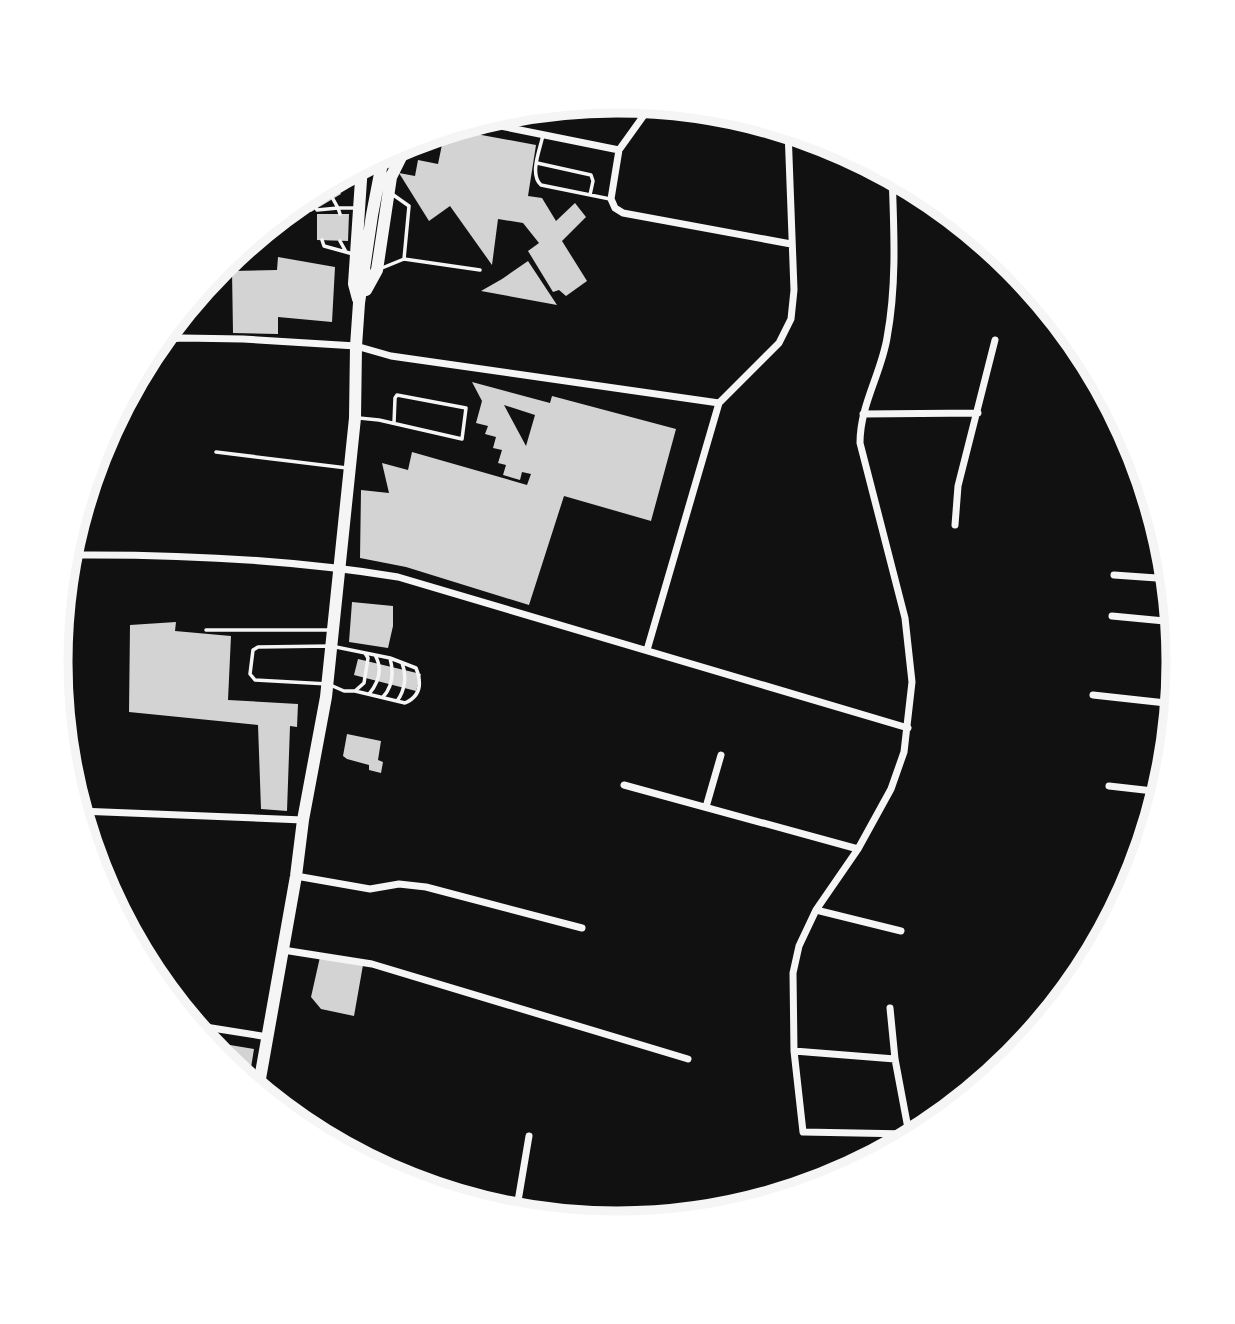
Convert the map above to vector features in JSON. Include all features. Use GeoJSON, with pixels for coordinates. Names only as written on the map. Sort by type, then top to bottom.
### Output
{"type":"FeatureCollection","features":[{"type":"Feature","properties":{"kind":"main road"},"geometry":{"type":"LineString","coordinates":[[359,303],[377,270],[388,191],[391,177],[401,158]]}},
{"type":"Feature","properties":{"kind":"main road"},"geometry":{"type":"LineString","coordinates":[[260,1079],[328,684],[355,418],[359,303],[381,166]]}},
{"type":"Feature","properties":{"kind":"main road"},"geometry":{"type":"LineString","coordinates":[[359,303],[351,253],[360,208],[362,176]]}},
{"type":"Feature","properties":{"kind":"street"},"geometry":{"type":"LineString","coordinates":[[645,114],[619,150],[611,199],[615,208],[622,213],[791,244]]}},
{"type":"Feature","properties":{"kind":"street"},"geometry":{"type":"LineString","coordinates":[[498,126],[619,150]]}},
{"type":"Feature","properties":{"kind":"street"},"geometry":{"type":"LineString","coordinates":[[648,650],[719,403],[779,343],[791,318],[794,290],[788,140]]}},
{"type":"Feature","properties":{"kind":"street"},"geometry":{"type":"LineString","coordinates":[[892,186],[895,270],[892,308],[887,342],[860,424],[860,443],[905,618],[912,682],[908,728],[904,752],[891,789],[858,849],[816,910],[799,946],[793,973],[794,1052],[803,1132],[895,1136]]}},
{"type":"Feature","properties":{"kind":"street"},"geometry":{"type":"LineString","coordinates":[[173,340],[243,339],[356,346],[391,356],[719,403]]}},
{"type":"Feature","properties":{"kind":"street"},"geometry":{"type":"LineString","coordinates":[[955,525],[958,486],[995,340]]}},
{"type":"Feature","properties":{"kind":"street"},"geometry":{"type":"LineString","coordinates":[[863,414],[978,413]]}},
{"type":"Feature","properties":{"kind":"street"},"geometry":{"type":"LineString","coordinates":[[79,555],[340,567],[398,577],[908,728]]}},
{"type":"Feature","properties":{"kind":"street"},"geometry":{"type":"LineString","coordinates":[[1114,575],[1160,578]]}},
{"type":"Feature","properties":{"kind":"street"},"geometry":{"type":"LineString","coordinates":[[1112,616],[1165,621]]}},
{"type":"Feature","properties":{"kind":"street"},"geometry":{"type":"LineString","coordinates":[[1093,695],[1165,703]]}},
{"type":"Feature","properties":{"kind":"street"},"geometry":{"type":"LineString","coordinates":[[706,807],[721,755]]}},
{"type":"Feature","properties":{"kind":"street"},"geometry":{"type":"LineString","coordinates":[[624,785],[858,849]]}},
{"type":"Feature","properties":{"kind":"street"},"geometry":{"type":"LineString","coordinates":[[1109,786],[1151,791]]}},
{"type":"Feature","properties":{"kind":"street"},"geometry":{"type":"LineString","coordinates":[[89,811],[303,820]]}},
{"type":"Feature","properties":{"kind":"street"},"geometry":{"type":"LineString","coordinates":[[296,876],[370,889],[399,884],[426,887],[582,928]]}},
{"type":"Feature","properties":{"kind":"street"},"geometry":{"type":"LineString","coordinates":[[816,910],[901,931]]}},
{"type":"Feature","properties":{"kind":"street"},"geometry":{"type":"LineString","coordinates":[[283,950],[372,964],[688,1059]]}},
{"type":"Feature","properties":{"kind":"street"},"geometry":{"type":"LineString","coordinates":[[890,1008],[895,1059],[907,1129]]}},
{"type":"Feature","properties":{"kind":"street"},"geometry":{"type":"LineString","coordinates":[[208,1027],[268,1037]]}},
{"type":"Feature","properties":{"kind":"street"},"geometry":{"type":"LineString","coordinates":[[794,1052],[895,1059]]}},
{"type":"Feature","properties":{"kind":"street"},"geometry":{"type":"LineString","coordinates":[[518,1202],[530,1136]]}},
{"type":"Feature","properties":{"kind":"lane"},"geometry":{"type":"LineString","coordinates":[[543,135],[536,180],[541,186],[611,199]]}},
{"type":"Feature","properties":{"kind":"lane"},"geometry":{"type":"LineString","coordinates":[[537,163],[590,174],[593,181],[590,195]]}},
{"type":"Feature","properties":{"kind":"lane"},"geometry":{"type":"LineString","coordinates":[[388,191],[409,206],[404,259]]}},
{"type":"Feature","properties":{"kind":"lane"},"geometry":{"type":"LineString","coordinates":[[333,199],[340,214]]}},
{"type":"Feature","properties":{"kind":"lane"},"geometry":{"type":"LineString","coordinates":[[317,211],[360,208]]}},
{"type":"Feature","properties":{"kind":"lane"},"geometry":{"type":"LineString","coordinates":[[322,240],[324,246],[351,253]]}},
{"type":"Feature","properties":{"kind":"lane"},"geometry":{"type":"LineString","coordinates":[[340,241],[351,253]]}},
{"type":"Feature","properties":{"kind":"lane"},"geometry":{"type":"LineString","coordinates":[[377,270],[404,259],[480,270]]}},
{"type":"Feature","properties":{"kind":"lane"},"geometry":{"type":"LineString","coordinates":[[355,418],[394,423],[462,439],[466,408],[397,395],[394,423]]}},
{"type":"Feature","properties":{"kind":"lane"},"geometry":{"type":"LineString","coordinates":[[216,452],[349,469]]}},
{"type":"Feature","properties":{"kind":"lane"},"geometry":{"type":"LineString","coordinates":[[206,630],[333,630]]}},
{"type":"Feature","properties":{"kind":"lane"},"geometry":{"type":"LineString","coordinates":[[331,646],[365,652],[416,668],[420,679],[419,693],[405,703],[355,691],[344,691],[328,684],[254,680],[250,674],[253,650],[258,647],[331,646]]}},
{"type":"Feature","properties":{"kind":"lane"},"geometry":{"type":"LineString","coordinates":[[355,691],[364,683],[368,658],[365,652]]}},
{"type":"Feature","properties":{"kind":"lane"},"geometry":{"type":"LineString","coordinates":[[369,694],[376,686],[380,671],[380,663],[375,655]]}},
{"type":"Feature","properties":{"kind":"lane"},"geometry":{"type":"LineString","coordinates":[[383,697],[393,676],[390,658]]}},
{"type":"Feature","properties":{"kind":"lane"},"geometry":{"type":"LineString","coordinates":[[397,701],[402,695],[405,680],[402,662]]}},
{"type":"Feature","properties":{"kind":"building"},"geometry":{"type":"Polygon","coordinates":[[[470,133],[536,145],[528,196],[542,198],[556,221],[575,203],[586,217],[562,241],[587,281],[566,296],[559,290],[553,292],[528,251],[539,243],[523,223],[498,219],[492,265],[450,206],[429,221],[399,173],[415,176],[418,160],[438,164],[443,141],[470,133]]]}},
{"type":"Feature","properties":{"kind":"building"},"geometry":{"type":"Polygon","coordinates":[[[338,189],[341,194],[311,212],[308,208],[338,189]]]}},
{"type":"Feature","properties":{"kind":"building"},"geometry":{"type":"Polygon","coordinates":[[[317,214],[349,214],[348,241],[317,240],[317,214]]]}},
{"type":"Feature","properties":{"kind":"building"},"geometry":{"type":"Polygon","coordinates":[[[278,257],[335,267],[332,322],[278,317],[278,334],[233,333],[232,271],[277,270],[278,257]]]}},
{"type":"Feature","properties":{"kind":"building"},"geometry":{"type":"Polygon","coordinates":[[[528,261],[557,305],[481,291],[502,279],[528,261]]]}},
{"type":"Feature","properties":{"kind":"building"},"geometry":{"type":"Polygon","coordinates":[[[472,382],[550,403],[552,396],[676,429],[651,521],[564,496],[529,605],[406,567],[360,558],[361,490],[389,493],[382,463],[408,470],[412,452],[527,485],[531,474],[522,472],[520,480],[503,475],[506,465],[498,463],[502,450],[493,448],[496,437],[485,434],[488,426],[476,423],[482,401],[472,382]],[[504,405],[526,446],[535,415],[504,405]]]}},
{"type":"Feature","properties":{"kind":"building"},"geometry":{"type":"Polygon","coordinates":[[[352,602],[393,606],[393,626],[388,648],[349,642],[352,602]]]}},
{"type":"Feature","properties":{"kind":"building"},"geometry":{"type":"Polygon","coordinates":[[[176,622],[175,631],[231,636],[228,700],[298,704],[297,727],[290,726],[287,811],[261,809],[258,725],[129,712],[130,625],[176,622]]]}},
{"type":"Feature","properties":{"kind":"building"},"geometry":{"type":"Polygon","coordinates":[[[358,659],[421,674],[416,691],[354,675],[358,659]]]}},
{"type":"Feature","properties":{"kind":"building"},"geometry":{"type":"Polygon","coordinates":[[[347,734],[381,741],[378,760],[383,762],[381,773],[369,770],[369,765],[343,756],[347,734]]]}},
{"type":"Feature","properties":{"kind":"building"},"geometry":{"type":"Polygon","coordinates":[[[320,957],[363,965],[354,1016],[321,1009],[311,997],[320,957]]]}},
{"type":"Feature","properties":{"kind":"building"},"geometry":{"type":"Polygon","coordinates":[[[223,1044],[254,1049],[251,1071],[223,1044]]]}}]}
